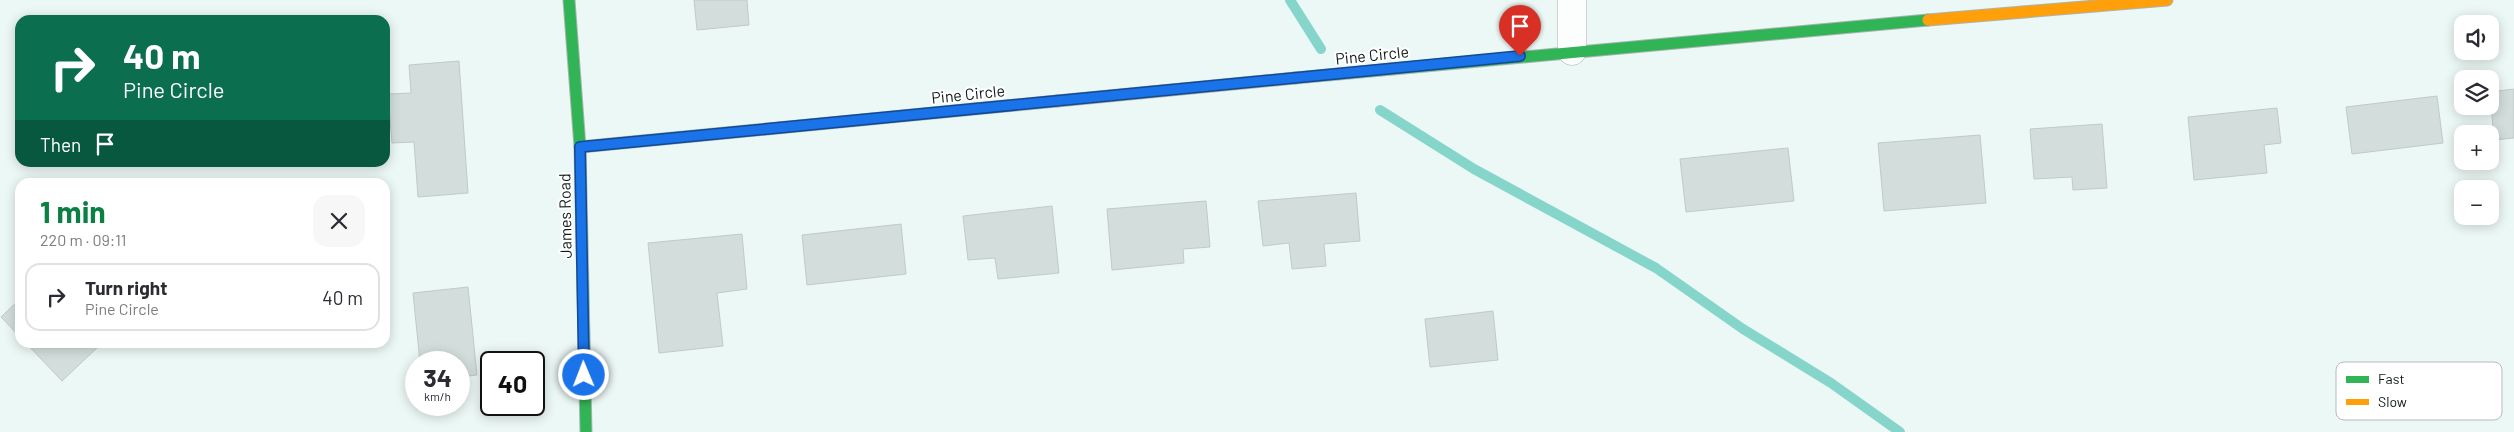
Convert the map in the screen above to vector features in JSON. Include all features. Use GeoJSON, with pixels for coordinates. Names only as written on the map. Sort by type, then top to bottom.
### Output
{"type":"FeatureCollection","features":[{"type":"Feature","properties":{"kind":"street","name":"James Road"},"geometry":{"type":"LineString","coordinates":[[569,0],[580,147],[586,432]]}},
{"type":"Feature","properties":{"kind":"street"},"geometry":{"type":"LineString","coordinates":[[1572,0],[1572,51]]}},
{"type":"Feature","properties":{"kind":"street","name":"Pine Circle"},"geometry":{"type":"LineString","coordinates":[[580,147],[1572,51],[2167,0]]}},
{"type":"Feature","properties":{"kind":"building"},"geometry":{"type":"Polygon","coordinates":[[[694,0],[747,0],[749,25],[697,30],[694,0]]]}},
{"type":"Feature","properties":{"kind":"building"},"geometry":{"type":"Polygon","coordinates":[[[459,61],[468,193],[418,197],[414,142],[392,143],[390,94],[411,93],[409,65],[459,61]]]}},
{"type":"Feature","properties":{"kind":"building"},"geometry":{"type":"Polygon","coordinates":[[[2514,89],[2514,138],[2499,140],[2499,125],[2493,125],[2492,115],[2499,115],[2499,91],[2514,89]]]}},
{"type":"Feature","properties":{"kind":"building"},"geometry":{"type":"Polygon","coordinates":[[[2437,96],[2443,143],[2352,154],[2346,107],[2437,96]]]}},
{"type":"Feature","properties":{"kind":"building"},"geometry":{"type":"Polygon","coordinates":[[[2277,108],[2281,143],[2264,145],[2267,173],[2194,180],[2188,117],[2277,108]]]}},
{"type":"Feature","properties":{"kind":"building"},"geometry":{"type":"Polygon","coordinates":[[[2102,124],[2107,188],[2073,190],[2072,177],[2034,179],[2030,129],[2102,124]]]}},
{"type":"Feature","properties":{"kind":"building"},"geometry":{"type":"Polygon","coordinates":[[[1980,135],[1986,203],[1884,211],[1878,143],[1980,135]]]}},
{"type":"Feature","properties":{"kind":"building"},"geometry":{"type":"Polygon","coordinates":[[[1788,148],[1794,201],[1686,212],[1680,159],[1788,148]]]}},
{"type":"Feature","properties":{"kind":"building"},"geometry":{"type":"Polygon","coordinates":[[[1356,193],[1360,241],[1324,244],[1326,266],[1292,269],[1289,243],[1263,246],[1258,201],[1356,193]]]}},
{"type":"Feature","properties":{"kind":"building"},"geometry":{"type":"Polygon","coordinates":[[[1206,201],[1210,247],[1183,249],[1184,263],[1112,270],[1107,209],[1206,201]]]}},
{"type":"Feature","properties":{"kind":"building"},"geometry":{"type":"Polygon","coordinates":[[[1052,206],[1059,273],[998,279],[995,258],[968,260],[963,216],[1052,206]]]}},
{"type":"Feature","properties":{"kind":"building"},"geometry":{"type":"Polygon","coordinates":[[[901,224],[906,274],[807,285],[802,235],[901,224]]]}},
{"type":"Feature","properties":{"kind":"building"},"geometry":{"type":"Polygon","coordinates":[[[742,234],[747,289],[717,293],[723,346],[659,353],[648,243],[742,234]]]}},
{"type":"Feature","properties":{"kind":"building"},"geometry":{"type":"Polygon","coordinates":[[[468,287],[477,375],[470,376],[470,351],[419,351],[413,293],[468,287]]]}},
{"type":"Feature","properties":{"kind":"building"},"geometry":{"type":"Polygon","coordinates":[[[15,304],[15,332],[1,317],[15,304]]]}},
{"type":"Feature","properties":{"kind":"building"},"geometry":{"type":"Polygon","coordinates":[[[1493,311],[1498,360],[1430,367],[1425,319],[1493,311]]]}},
{"type":"Feature","properties":{"kind":"building"},"geometry":{"type":"Polygon","coordinates":[[[31,348],[97,348],[62,381],[31,348]]]}},
{"type":"Feature","properties":{"kind":"waterway"},"geometry":{"type":"LineString","coordinates":[[1290,0],[1321,49]]}},
{"type":"Feature","properties":{"kind":"waterway"},"geometry":{"type":"LineString","coordinates":[[1380,110],[1474,169],[1656,268],[1743,329],[1831,383],[1900,432]]}},
{"type":"Feature","properties":{"kind":"traffic: fast"},"geometry":{"type":"LineString","coordinates":[[569,0],[580,147],[586,432]]}},
{"type":"Feature","properties":{"kind":"traffic: fast"},"geometry":{"type":"LineString","coordinates":[[1295,78],[1928,20]]}},
{"type":"Feature","properties":{"kind":"traffic: fast"},"geometry":{"type":"LineString","coordinates":[[580,147],[1057,101]]}},
{"type":"Feature","properties":{"kind":"traffic: slow"},"geometry":{"type":"LineString","coordinates":[[1928,20],[2167,0]]}},
{"type":"Feature","properties":{"kind":"traffic: slow"},"geometry":{"type":"LineString","coordinates":[[1057,101],[1295,78]]}},
{"type":"Feature","properties":{"kind":"route"},"geometry":{"type":"LineString","coordinates":[[584,375],[580,147],[1520,56]]}}]}
